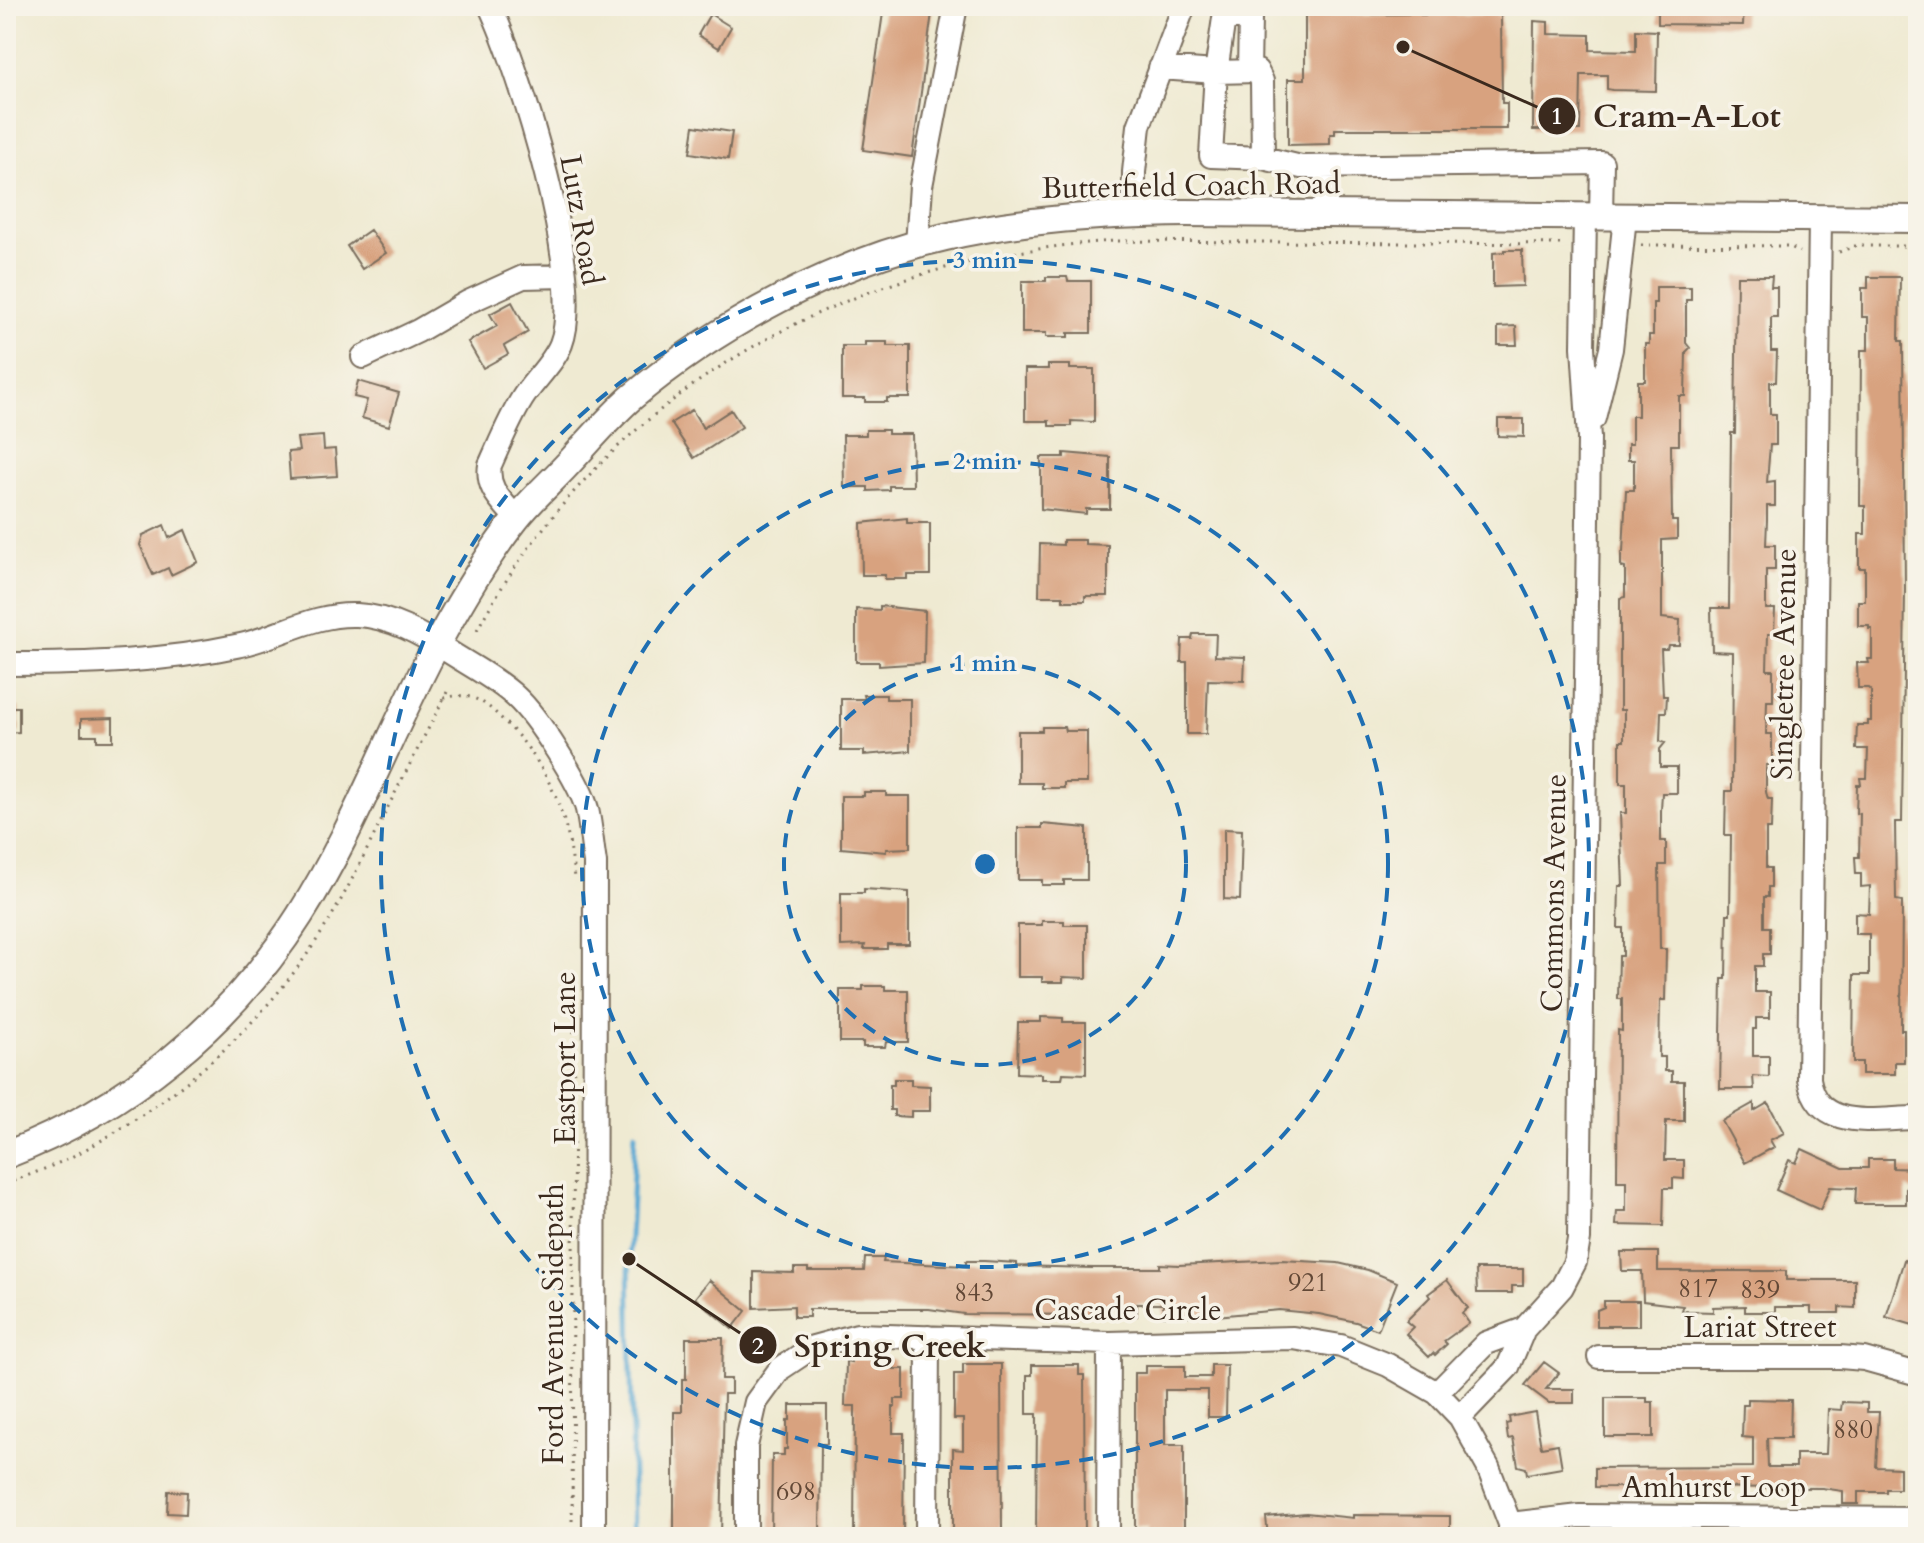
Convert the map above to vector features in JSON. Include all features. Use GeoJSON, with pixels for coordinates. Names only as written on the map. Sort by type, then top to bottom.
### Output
{"type":"FeatureCollection","features":[{"type":"Feature","properties":{"kind":"main road","name":"Butterfield Coach Road"},"geometry":{"type":"LineString","coordinates":[[6,1155],[80,1121],[133,1089],[181,1052],[225,1011],[266,964],[300,914],[331,861],[437,644],[516,518],[630,399],[696,349],[767,306],[819,281],[943,237],[1080,215],[1918,219]]}},
{"type":"Feature","properties":{"kind":"street","name":"Lutz Road"},"geometry":{"type":"LineString","coordinates":[[490,6],[501,29],[535,136],[556,219],[566,314],[561,345],[521,400],[490,465],[488,476],[491,488],[516,518]]}},
{"type":"Feature","properties":{"kind":"street"},"geometry":{"type":"LineString","coordinates":[[917,245],[921,186],[956,6]]}},
{"type":"Feature","properties":{"kind":"street"},"geometry":{"type":"LineString","coordinates":[[1134,214],[1139,126],[1184,6]]}},
{"type":"Feature","properties":{"kind":"street"},"geometry":{"type":"LineString","coordinates":[[1249,71],[1250,18],[1224,18],[1216,72],[1211,156],[1263,158],[1301,167],[1602,163],[1604,216]]}},
{"type":"Feature","properties":{"kind":"street"},"geometry":{"type":"LineString","coordinates":[[1160,68],[1257,71],[1262,81],[1263,158]]}},
{"type":"Feature","properties":{"kind":"street"},"geometry":{"type":"LineString","coordinates":[[1326,167],[1326,214]]}},
{"type":"Feature","properties":{"kind":"street","name":"Commons Avenue"},"geometry":{"type":"LineString","coordinates":[[1460,1417],[1508,1367],[1524,1329],[1562,1287],[1575,1262],[1579,1239],[1589,438],[1583,347],[1604,216]]}},
{"type":"Feature","properties":{"kind":"street","name":"Commons Avenue"},"geometry":{"type":"LineString","coordinates":[[1589,438],[1611,349],[1604,216]]}},
{"type":"Feature","properties":{"kind":"street","name":"Singletree Avenue"},"geometry":{"type":"LineString","coordinates":[[1820,218],[1809,1079],[1812,1095],[1820,1107],[1832,1115],[1849,1119],[1918,1118]]}},
{"type":"Feature","properties":{"kind":"street"},"geometry":{"type":"LineString","coordinates":[[363,357],[523,277],[564,276]]}},
{"type":"Feature","properties":{"kind":"street"},"geometry":{"type":"LineString","coordinates":[[6,664],[116,663],[179,657],[244,644],[327,616],[358,615],[389,621],[437,644]]}},
{"type":"Feature","properties":{"kind":"street","name":"Eastport Lane"},"geometry":{"type":"LineString","coordinates":[[437,644],[517,697],[552,742],[586,806],[595,863],[594,1537]]}},
{"type":"Feature","properties":{"kind":"street","name":"Commons Avenue"},"geometry":{"type":"LineString","coordinates":[[1437,1393],[1486,1343],[1524,1329]]}},
{"type":"Feature","properties":{"kind":"street","name":"Cascade Circle"},"geometry":{"type":"LineString","coordinates":[[746,1537],[746,1446],[756,1402],[780,1369],[813,1347],[857,1335],[1109,1343],[1305,1340],[1341,1346],[1388,1365],[1437,1393],[1460,1417],[1488,1467],[1510,1531]]}},
{"type":"Feature","properties":{"kind":"street"},"geometry":{"type":"LineString","coordinates":[[927,1537],[928,1337]]}},
{"type":"Feature","properties":{"kind":"street"},"geometry":{"type":"LineString","coordinates":[[1108,1537],[1109,1343]]}},
{"type":"Feature","properties":{"kind":"street","name":"Lariat Street"},"geometry":{"type":"LineString","coordinates":[[1599,1357],[1840,1357],[1864,1359],[1918,1374]]}},
{"type":"Feature","properties":{"kind":"street","name":"Amhurst Loop"},"geometry":{"type":"LineString","coordinates":[[1510,1531],[1580,1516],[1696,1527],[1918,1519]]}},
{"type":"Feature","properties":{"kind":"path"},"geometry":{"type":"LineString","coordinates":[[477,630],[505,582],[560,509],[648,421],[752,346],[809,316],[882,286],[997,255],[1083,243],[1571,244]]}},
{"type":"Feature","properties":{"kind":"path"},"geometry":{"type":"LineString","coordinates":[[1635,245],[1789,246],[1801,252]]}},
{"type":"Feature","properties":{"kind":"path"},"geometry":{"type":"LineString","coordinates":[[1838,252],[1855,246],[1918,246]]}},
{"type":"Feature","properties":{"kind":"path"},"geometry":{"type":"LineString","coordinates":[[444,698],[476,697],[487,704],[531,751],[559,805],[568,834],[574,883]]}},
{"type":"Feature","properties":{"kind":"path","name":"Ford Avenue Sidepath"},"geometry":{"type":"LineString","coordinates":[[572,1537],[574,1011]]}},
{"type":"Feature","properties":{"kind":"building"},"geometry":{"type":"Polygon","coordinates":[[[884,6],[933,6],[912,157],[863,150],[884,6]]]}},
{"type":"Feature","properties":{"kind":"building"},"geometry":{"type":"Polygon","coordinates":[[[1305,6],[1330,6],[1330,15],[1408,14],[1408,11],[1421,11],[1421,15],[1501,15],[1502,103],[1507,103],[1507,129],[1335,129],[1335,134],[1330,134],[1330,144],[1288,145],[1288,79],[1305,79],[1305,6]]]}},
{"type":"Feature","properties":{"kind":"building"},"geometry":{"type":"Polygon","coordinates":[[[1658,6],[1744,6],[1743,25],[1658,24],[1658,6]]]}},
{"type":"Feature","properties":{"kind":"building"},"geometry":{"type":"Polygon","coordinates":[[[710,14],[731,27],[719,48],[698,35],[710,14]]]}},
{"type":"Feature","properties":{"kind":"building"},"geometry":{"type":"Polygon","coordinates":[[[1534,21],[1548,22],[1548,34],[1590,35],[1590,50],[1636,51],[1636,30],[1657,31],[1656,91],[1607,89],[1607,75],[1581,75],[1580,130],[1533,130],[1534,21]]]}},
{"type":"Feature","properties":{"kind":"building"},"geometry":{"type":"Polygon","coordinates":[[[694,126],[732,132],[728,159],[690,153],[694,126]]]}},
{"type":"Feature","properties":{"kind":"building"},"geometry":{"type":"Polygon","coordinates":[[[370,230],[386,253],[362,269],[347,246],[370,230]]]}},
{"type":"Feature","properties":{"kind":"building"},"geometry":{"type":"Polygon","coordinates":[[[1522,250],[1523,286],[1493,287],[1493,253],[1522,250]]]}},
{"type":"Feature","properties":{"kind":"building"},"geometry":{"type":"Polygon","coordinates":[[[1737,276],[1772,276],[1771,287],[1777,287],[1777,317],[1771,317],[1771,351],[1777,351],[1776,382],[1770,382],[1770,414],[1776,414],[1776,445],[1770,445],[1767,482],[1775,481],[1775,506],[1767,506],[1766,545],[1775,545],[1775,570],[1766,570],[1766,609],[1775,609],[1774,634],[1768,634],[1767,670],[1773,670],[1773,701],[1767,701],[1766,734],[1772,734],[1772,765],[1766,765],[1766,792],[1768,799],[1772,799],[1771,829],[1766,829],[1766,868],[1771,868],[1771,887],[1768,887],[1768,897],[1764,897],[1764,927],[1770,927],[1770,954],[1763,954],[1763,966],[1755,966],[1755,992],[1770,992],[1770,1018],[1756,1018],[1756,1029],[1753,1029],[1753,1056],[1769,1056],[1769,1077],[1753,1076],[1754,1089],[1720,1089],[1722,979],[1726,979],[1727,914],[1730,914],[1731,835],[1725,835],[1726,791],[1732,791],[1733,652],[1712,651],[1711,608],[1729,608],[1737,276]]]}},
{"type":"Feature","properties":{"kind":"building"},"geometry":{"type":"Polygon","coordinates":[[[1046,277],[1091,281],[1091,333],[1046,337],[1046,333],[1022,333],[1022,281],[1046,281],[1046,277]]]}},
{"type":"Feature","properties":{"kind":"building"},"geometry":{"type":"Polygon","coordinates":[[[1868,277],[1900,277],[1899,341],[1903,341],[1905,589],[1902,822],[1895,822],[1896,900],[1902,901],[1901,1030],[1904,1030],[1904,1062],[1895,1062],[1895,1074],[1862,1074],[1862,1062],[1853,1062],[1854,975],[1869,975],[1869,934],[1855,934],[1855,913],[1869,914],[1870,886],[1861,887],[1861,874],[1856,874],[1855,857],[1859,857],[1857,785],[1861,785],[1860,778],[1867,778],[1868,749],[1856,749],[1857,725],[1868,725],[1871,721],[1871,691],[1858,688],[1857,663],[1869,663],[1868,659],[1872,659],[1872,629],[1858,626],[1858,601],[1865,601],[1865,568],[1859,568],[1859,534],[1865,534],[1865,506],[1860,506],[1861,350],[1868,350],[1868,317],[1862,317],[1862,288],[1868,288],[1868,277]]]}},
{"type":"Feature","properties":{"kind":"building"},"geometry":{"type":"Polygon","coordinates":[[[1656,287],[1691,287],[1691,300],[1686,300],[1686,343],[1690,348],[1686,352],[1685,396],[1679,396],[1679,445],[1671,445],[1672,521],[1677,521],[1677,539],[1662,540],[1662,618],[1680,620],[1679,645],[1661,649],[1663,696],[1667,696],[1666,712],[1661,712],[1660,741],[1665,743],[1660,749],[1660,767],[1677,767],[1677,793],[1662,793],[1661,841],[1666,841],[1666,865],[1659,865],[1660,949],[1666,949],[1665,1000],[1660,1000],[1659,1057],[1665,1057],[1665,1071],[1672,1071],[1672,1081],[1684,1081],[1684,1121],[1666,1121],[1665,1160],[1684,1160],[1684,1179],[1673,1178],[1673,1188],[1664,1188],[1663,1226],[1616,1225],[1617,1211],[1626,1211],[1626,1181],[1617,1181],[1618,1030],[1622,1031],[1622,999],[1618,999],[1619,956],[1623,956],[1623,928],[1618,928],[1619,886],[1623,886],[1620,813],[1626,813],[1626,784],[1620,784],[1624,710],[1620,710],[1620,598],[1625,597],[1625,568],[1621,567],[1621,552],[1626,490],[1634,490],[1634,460],[1628,460],[1628,444],[1632,444],[1632,416],[1638,416],[1638,381],[1645,381],[1645,344],[1649,344],[1649,335],[1653,335],[1656,287]]]}},
{"type":"Feature","properties":{"kind":"building"},"geometry":{"type":"Polygon","coordinates":[[[512,302],[528,332],[504,346],[508,354],[483,368],[468,342],[497,326],[490,314],[512,302]]]}},
{"type":"Feature","properties":{"kind":"building"},"geometry":{"type":"Polygon","coordinates":[[[1516,326],[1517,345],[1498,345],[1498,327],[1516,326]]]}},
{"type":"Feature","properties":{"kind":"building"},"geometry":{"type":"Polygon","coordinates":[[[865,342],[910,346],[910,398],[865,402],[865,398],[842,398],[842,346],[865,346],[865,342]]]}},
{"type":"Feature","properties":{"kind":"building"},"geometry":{"type":"Polygon","coordinates":[[[1048,365],[1094,369],[1094,422],[1071,421],[1071,426],[1049,426],[1049,421],[1025,421],[1025,369],[1048,369],[1048,365]]]}},
{"type":"Feature","properties":{"kind":"building"},"geometry":{"type":"Polygon","coordinates":[[[358,381],[399,393],[389,426],[362,418],[367,400],[354,397],[358,381]]]}},
{"type":"Feature","properties":{"kind":"building"},"geometry":{"type":"Polygon","coordinates":[[[692,410],[703,428],[731,410],[742,427],[694,458],[671,423],[692,410]]]}},
{"type":"Feature","properties":{"kind":"building"},"geometry":{"type":"Polygon","coordinates":[[[1498,419],[1524,419],[1524,437],[1498,436],[1498,419]]]}},
{"type":"Feature","properties":{"kind":"building"},"geometry":{"type":"Polygon","coordinates":[[[866,430],[912,434],[913,486],[889,486],[889,490],[868,491],[868,487],[844,487],[843,435],[866,435],[866,430]]]}},
{"type":"Feature","properties":{"kind":"building"},"geometry":{"type":"Polygon","coordinates":[[[323,436],[324,450],[335,449],[337,476],[290,479],[288,452],[299,451],[297,438],[323,436]]]}},
{"type":"Feature","properties":{"kind":"building"},"geometry":{"type":"Polygon","coordinates":[[[1064,453],[1110,457],[1110,509],[1086,509],[1086,514],[1041,509],[1041,457],[1064,457],[1064,453]]]}},
{"type":"Feature","properties":{"kind":"building"},"geometry":{"type":"Polygon","coordinates":[[[907,518],[907,523],[930,523],[930,575],[885,579],[885,575],[862,575],[861,523],[907,518]]]}},
{"type":"Feature","properties":{"kind":"building"},"geometry":{"type":"Polygon","coordinates":[[[164,525],[169,538],[185,530],[198,562],[171,575],[168,568],[153,575],[140,545],[143,535],[164,525]]]}},
{"type":"Feature","properties":{"kind":"building"},"geometry":{"type":"Polygon","coordinates":[[[1063,540],[1085,540],[1085,544],[1108,545],[1108,596],[1085,596],[1085,601],[1063,601],[1063,596],[1039,596],[1040,544],[1063,545],[1063,540]]]}},
{"type":"Feature","properties":{"kind":"building"},"geometry":{"type":"Polygon","coordinates":[[[880,606],[925,611],[924,663],[879,666],[879,662],[856,662],[856,609],[880,610],[880,606]]]}},
{"type":"Feature","properties":{"kind":"building"},"geometry":{"type":"Polygon","coordinates":[[[1193,634],[1216,634],[1215,656],[1245,657],[1244,681],[1208,680],[1206,734],[1187,734],[1187,662],[1181,662],[1182,639],[1192,639],[1193,634]]]}},
{"type":"Feature","properties":{"kind":"building"},"geometry":{"type":"Polygon","coordinates":[[[864,695],[910,699],[910,751],[864,755],[864,751],[841,751],[841,699],[865,699],[864,695]]]}},
{"type":"Feature","properties":{"kind":"building"},"geometry":{"type":"Polygon","coordinates":[[[6,707],[19,707],[19,732],[6,733],[6,707]]]}},
{"type":"Feature","properties":{"kind":"building"},"geometry":{"type":"Polygon","coordinates":[[[113,718],[113,741],[97,741],[97,735],[81,735],[81,719],[113,718]]]}},
{"type":"Feature","properties":{"kind":"building"},"geometry":{"type":"Polygon","coordinates":[[[1042,727],[1087,731],[1087,783],[1064,783],[1064,788],[1042,788],[1042,783],[1018,783],[1018,731],[1042,731],[1042,727]]]}},
{"type":"Feature","properties":{"kind":"building"},"geometry":{"type":"Polygon","coordinates":[[[864,792],[910,796],[910,848],[886,849],[886,852],[841,848],[841,796],[864,796],[864,792]]]}},
{"type":"Feature","properties":{"kind":"building"},"geometry":{"type":"Polygon","coordinates":[[[1042,824],[1087,828],[1087,880],[1064,880],[1064,885],[1042,885],[1042,880],[1018,880],[1018,828],[1042,828],[1042,824]]]}},
{"type":"Feature","properties":{"kind":"building"},"geometry":{"type":"Polygon","coordinates":[[[1224,829],[1242,830],[1240,900],[1224,899],[1224,829]]]}},
{"type":"Feature","properties":{"kind":"building"},"geometry":{"type":"Polygon","coordinates":[[[864,889],[909,892],[909,944],[887,944],[887,949],[864,949],[865,945],[841,946],[841,893],[864,893],[864,889]]]}},
{"type":"Feature","properties":{"kind":"building"},"geometry":{"type":"Polygon","coordinates":[[[1042,921],[1087,925],[1087,978],[1063,977],[1063,982],[1042,982],[1042,977],[1018,977],[1018,925],[1042,925],[1042,921]]]}},
{"type":"Feature","properties":{"kind":"building"},"geometry":{"type":"Polygon","coordinates":[[[863,986],[908,990],[908,1042],[886,1042],[885,1047],[863,1047],[863,1042],[840,1042],[840,990],[863,990],[863,986]]]}},
{"type":"Feature","properties":{"kind":"building"},"geometry":{"type":"Polygon","coordinates":[[[1041,1017],[1063,1018],[1063,1022],[1086,1022],[1086,1074],[1063,1073],[1062,1079],[1041,1079],[1041,1074],[1017,1073],[1018,1022],[1041,1022],[1041,1017]]]}},
{"type":"Feature","properties":{"kind":"building"},"geometry":{"type":"Polygon","coordinates":[[[894,1079],[911,1079],[911,1085],[930,1086],[930,1111],[911,1111],[911,1117],[894,1116],[894,1110],[890,1110],[890,1085],[894,1085],[894,1079]]]}},
{"type":"Feature","properties":{"kind":"building"},"geometry":{"type":"Polygon","coordinates":[[[1754,1103],[1754,1111],[1768,1103],[1784,1133],[1770,1140],[1774,1147],[1745,1163],[1722,1121],[1754,1103]]]}},
{"type":"Feature","properties":{"kind":"building"},"geometry":{"type":"Polygon","coordinates":[[[1802,1149],[1843,1168],[1868,1168],[1868,1159],[1893,1159],[1893,1168],[1918,1169],[1918,1191],[1906,1188],[1906,1204],[1855,1204],[1856,1188],[1830,1187],[1820,1210],[1776,1190],[1789,1160],[1796,1163],[1802,1149]]]}},
{"type":"Feature","properties":{"kind":"building"},"geometry":{"type":"Polygon","coordinates":[[[1621,1252],[1658,1252],[1658,1271],[1786,1271],[1786,1280],[1855,1280],[1855,1308],[1839,1307],[1839,1313],[1811,1313],[1811,1307],[1775,1307],[1775,1312],[1745,1312],[1745,1306],[1713,1307],[1713,1312],[1682,1311],[1683,1306],[1643,1301],[1642,1271],[1622,1271],[1621,1252]]]}},
{"type":"Feature","properties":{"kind":"building"},"geometry":{"type":"Polygon","coordinates":[[[865,1258],[884,1258],[883,1262],[966,1266],[966,1261],[984,1261],[1017,1263],[1017,1266],[1093,1268],[1160,1268],[1160,1264],[1281,1260],[1338,1263],[1368,1270],[1397,1282],[1378,1330],[1319,1314],[1279,1310],[1216,1316],[1163,1316],[1163,1304],[1137,1304],[1137,1316],[1119,1315],[1119,1307],[1092,1306],[1091,1315],[964,1314],[929,1309],[809,1309],[809,1317],[794,1317],[794,1306],[754,1308],[754,1272],[794,1273],[794,1268],[864,1271],[865,1258]]]}},
{"type":"Feature","properties":{"kind":"building"},"geometry":{"type":"Polygon","coordinates":[[[1904,1260],[1918,1265],[1918,1310],[1913,1325],[1886,1317],[1904,1260]]]}},
{"type":"Feature","properties":{"kind":"building"},"geometry":{"type":"Polygon","coordinates":[[[1476,1269],[1523,1269],[1523,1286],[1512,1286],[1512,1293],[1477,1293],[1476,1269]]]}},
{"type":"Feature","properties":{"kind":"building"},"geometry":{"type":"Polygon","coordinates":[[[709,1280],[746,1311],[732,1329],[695,1298],[709,1280]]]}},
{"type":"Feature","properties":{"kind":"building"},"geometry":{"type":"Polygon","coordinates":[[[1447,1280],[1468,1308],[1462,1313],[1469,1323],[1444,1341],[1447,1344],[1429,1357],[1406,1334],[1413,1327],[1406,1321],[1430,1297],[1428,1294],[1447,1280]]]}},
{"type":"Feature","properties":{"kind":"building"},"geometry":{"type":"Polygon","coordinates":[[[1604,1301],[1639,1301],[1639,1326],[1597,1326],[1597,1310],[1604,1307],[1604,1301]]]}},
{"type":"Feature","properties":{"kind":"building"},"geometry":{"type":"Polygon","coordinates":[[[686,1338],[723,1338],[722,1379],[731,1379],[731,1394],[724,1394],[721,1537],[674,1537],[674,1412],[682,1412],[686,1338]]]}},
{"type":"Feature","properties":{"kind":"building"},"geometry":{"type":"Polygon","coordinates":[[[851,1359],[894,1359],[894,1369],[904,1369],[904,1399],[895,1399],[893,1407],[893,1433],[904,1433],[903,1537],[854,1537],[855,1406],[845,1406],[846,1361],[851,1362],[851,1359]]]}},
{"type":"Feature","properties":{"kind":"building"},"geometry":{"type":"Polygon","coordinates":[[[1544,1362],[1559,1373],[1546,1389],[1574,1389],[1574,1403],[1549,1403],[1525,1385],[1544,1362]]]}},
{"type":"Feature","properties":{"kind":"building"},"geometry":{"type":"Polygon","coordinates":[[[963,1364],[1001,1364],[1002,1533],[953,1533],[953,1449],[963,1450],[963,1419],[954,1419],[954,1374],[963,1374],[963,1364]]]}},
{"type":"Feature","properties":{"kind":"building"},"geometry":{"type":"Polygon","coordinates":[[[1032,1365],[1079,1365],[1079,1375],[1084,1375],[1085,1537],[1036,1537],[1037,1414],[1027,1414],[1027,1375],[1032,1375],[1032,1365]]]}},
{"type":"Feature","properties":{"kind":"building"},"geometry":{"type":"Polygon","coordinates":[[[1211,1365],[1227,1365],[1226,1417],[1208,1417],[1208,1390],[1165,1390],[1165,1445],[1184,1445],[1184,1534],[1146,1534],[1146,1529],[1135,1529],[1135,1373],[1146,1373],[1146,1366],[1185,1366],[1185,1377],[1211,1377],[1211,1365]]]}},
{"type":"Feature","properties":{"kind":"building"},"geometry":{"type":"Polygon","coordinates":[[[1605,1398],[1647,1398],[1647,1402],[1653,1402],[1653,1437],[1605,1437],[1605,1398]]]}},
{"type":"Feature","properties":{"kind":"building"},"geometry":{"type":"Polygon","coordinates":[[[1748,1399],[1791,1400],[1790,1438],[1767,1438],[1768,1467],[1796,1467],[1796,1454],[1826,1454],[1828,1409],[1841,1410],[1842,1402],[1867,1403],[1867,1412],[1879,1412],[1876,1467],[1900,1468],[1900,1489],[1858,1492],[1858,1504],[1843,1504],[1843,1491],[1822,1488],[1595,1487],[1595,1468],[1753,1467],[1753,1438],[1742,1437],[1743,1405],[1748,1405],[1748,1399]]]}},
{"type":"Feature","properties":{"kind":"building"},"geometry":{"type":"Polygon","coordinates":[[[790,1405],[827,1405],[827,1444],[821,1444],[820,1537],[771,1537],[772,1455],[784,1455],[784,1449],[787,1449],[790,1405]]]}},
{"type":"Feature","properties":{"kind":"building"},"geometry":{"type":"Polygon","coordinates":[[[1535,1412],[1541,1447],[1558,1444],[1562,1468],[1527,1474],[1526,1468],[1518,1466],[1513,1438],[1508,1439],[1506,1424],[1510,1423],[1509,1417],[1535,1412]]]}},
{"type":"Feature","properties":{"kind":"building"},"geometry":{"type":"Polygon","coordinates":[[[168,1491],[187,1492],[186,1514],[167,1513],[168,1491]]]}},
{"type":"Feature","properties":{"kind":"building"},"geometry":{"type":"Polygon","coordinates":[[[1306,1513],[1353,1518],[1353,1515],[1450,1516],[1450,1537],[1268,1537],[1266,1517],[1306,1513]]]}},
{"type":"Feature","properties":{"kind":"waterway"},"geometry":{"type":"LineString","coordinates":[[634,1537],[629,1259],[635,1133]]}},
{"type":"Feature","properties":{"kind":"place","name":"Cram-A-Lot"},"geometry":{"type":"Point","coordinates":[1403,47]}},
{"type":"Feature","properties":{"kind":"place","name":"Spring Creek"},"geometry":{"type":"Point","coordinates":[629,1259]}}]}
